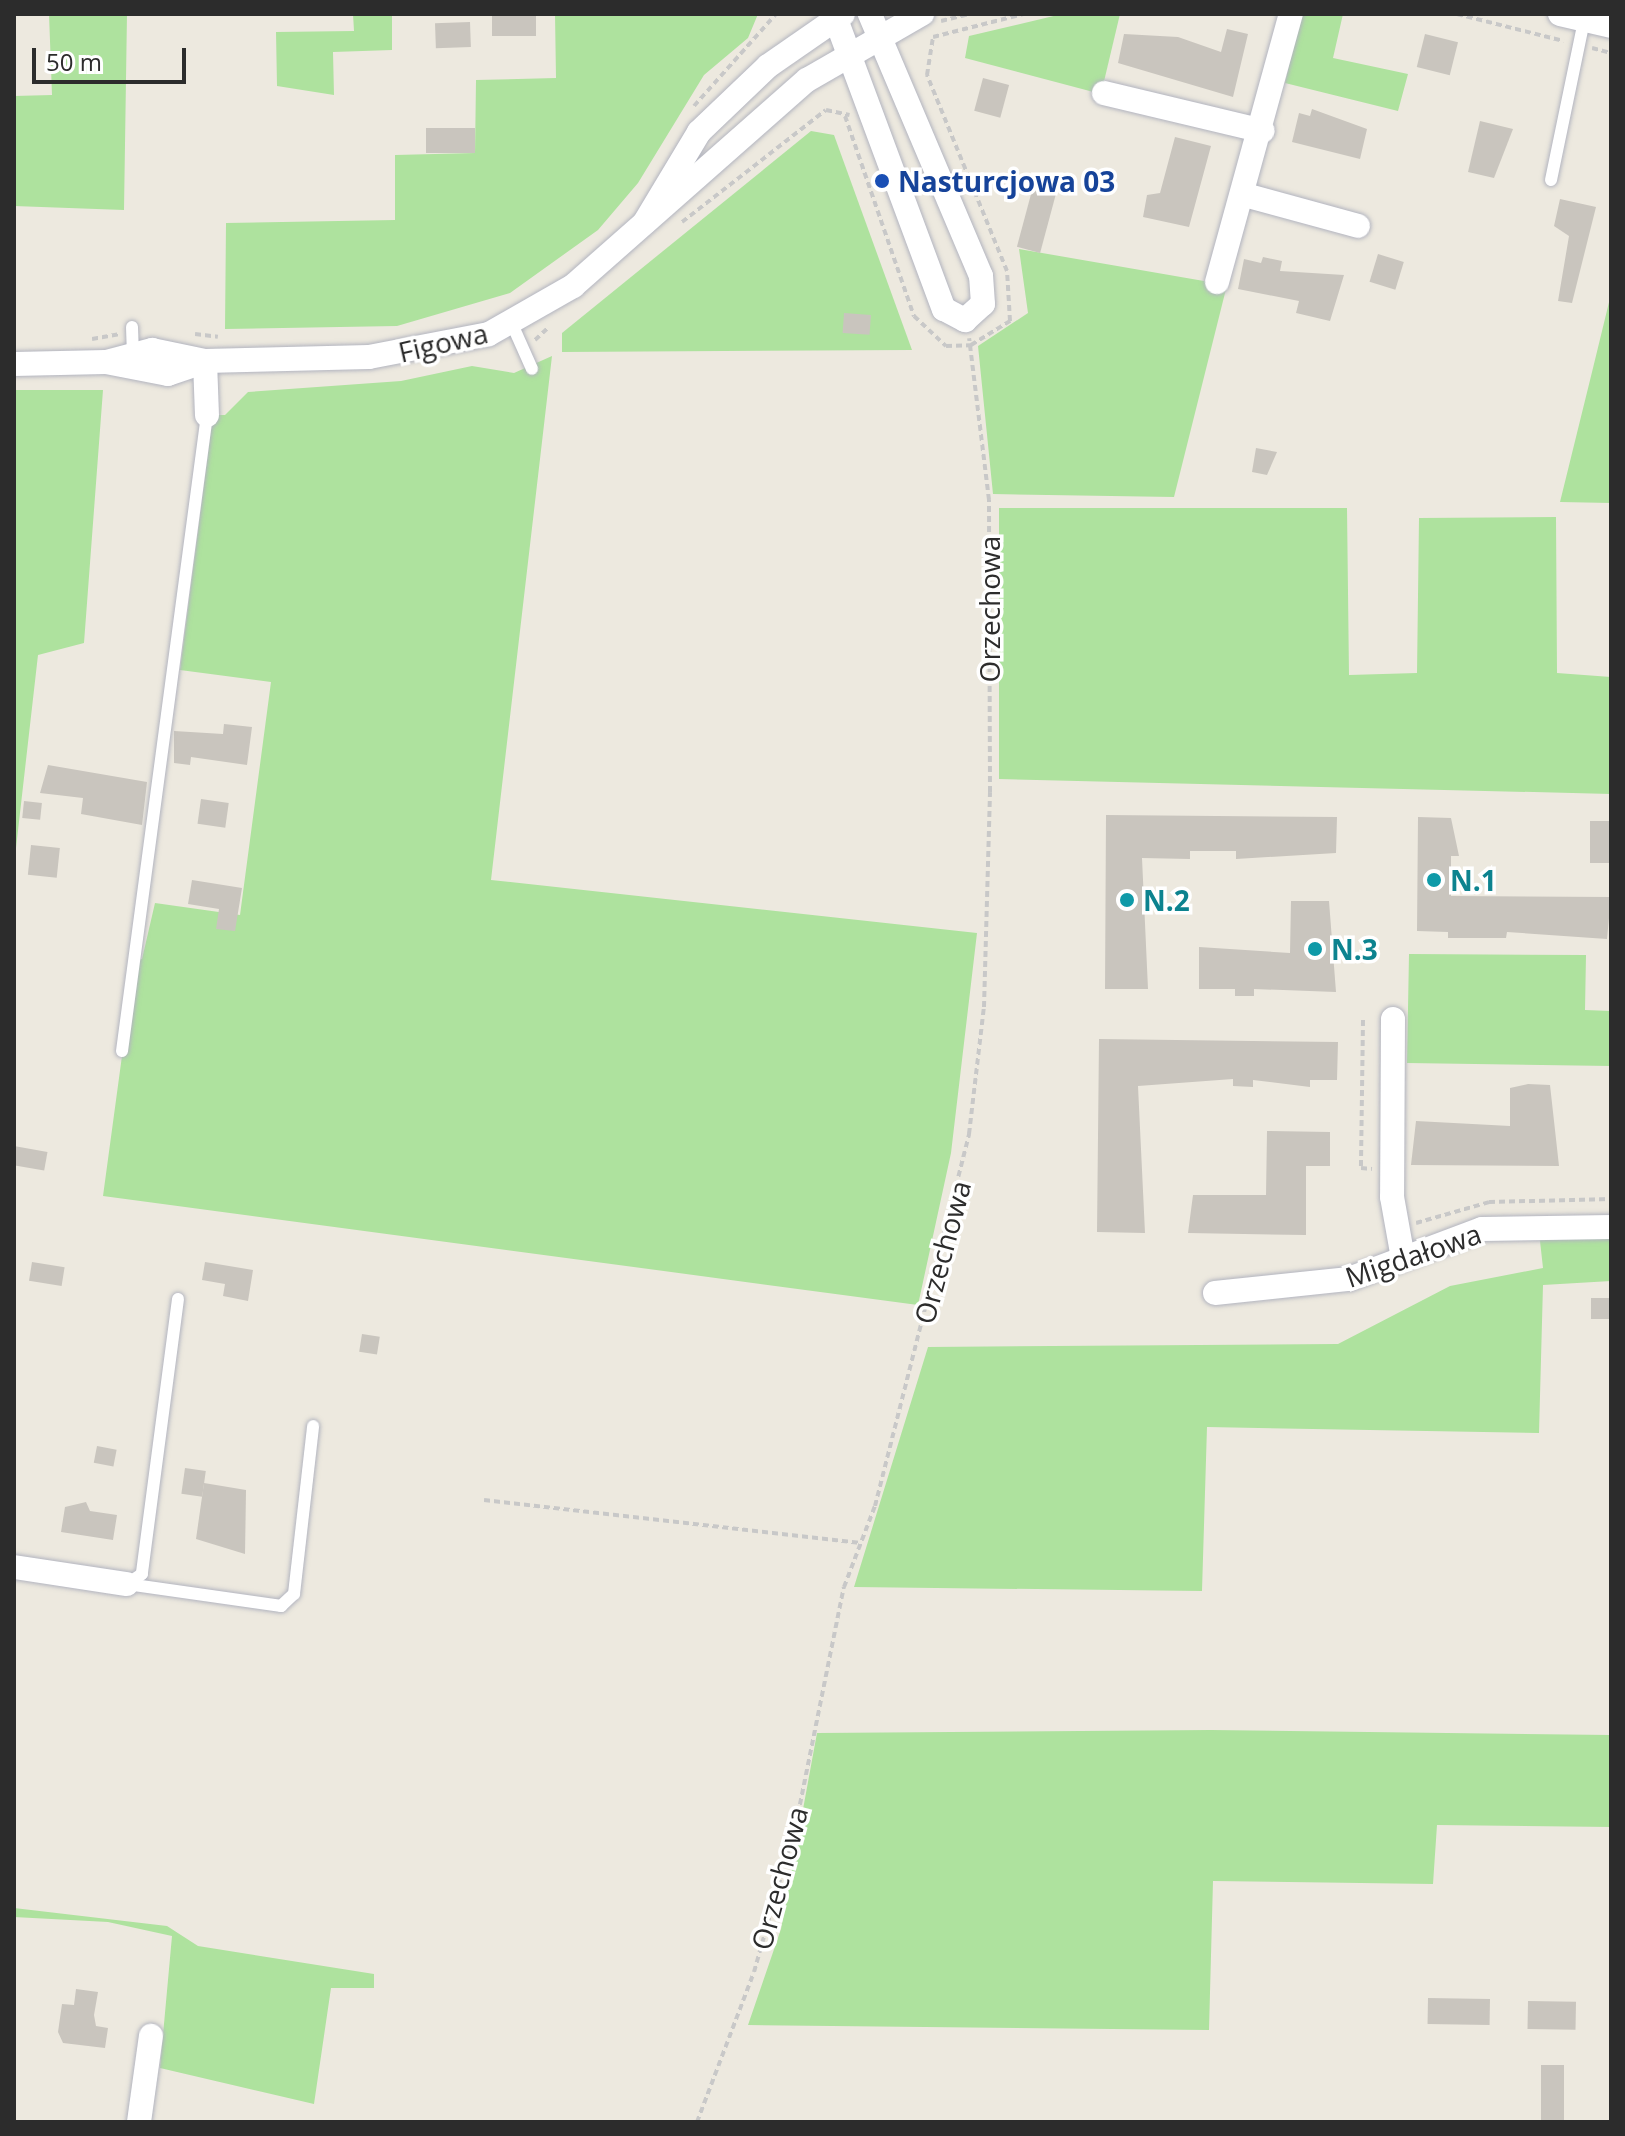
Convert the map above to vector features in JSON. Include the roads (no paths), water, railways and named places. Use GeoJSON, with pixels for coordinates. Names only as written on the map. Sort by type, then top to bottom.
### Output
{"type":"FeatureCollection","features":[{"type":"Feature","properties":{"kind":"street"},"geometry":{"type":"LineString","coordinates":[[1217,282],[1263,131],[1291,14]]}},
{"type":"Feature","properties":{"kind":"street"},"geometry":{"type":"LineString","coordinates":[[1560,14],[1611,26]]}},
{"type":"Feature","properties":{"kind":"street"},"geometry":{"type":"LineString","coordinates":[[837,16],[847,53],[941,297],[953,318],[976,314],[983,287],[874,25]]}},
{"type":"Feature","properties":{"kind":"street","name":"Figowa"},"geometry":{"type":"LineString","coordinates":[[645,222],[699,132],[768,66],[837,16]]}},
{"type":"Feature","properties":{"kind":"street","name":"Figowa"},"geometry":{"type":"LineString","coordinates":[[14,364],[106,362],[133,346],[185,352],[205,361],[397,353],[512,324],[573,286],[847,53],[874,25],[927,19]]}},
{"type":"Feature","properties":{"kind":"street"},"geometry":{"type":"LineString","coordinates":[[1104,93],[1263,131]]}},
{"type":"Feature","properties":{"kind":"street"},"geometry":{"type":"LineString","coordinates":[[1245,195],[1358,226]]}},
{"type":"Feature","properties":{"kind":"street"},"geometry":{"type":"LineString","coordinates":[[205,361],[207,415]]}},
{"type":"Feature","properties":{"kind":"street"},"geometry":{"type":"LineString","coordinates":[[1393,1019],[1392,1197],[1403,1258]]}},
{"type":"Feature","properties":{"kind":"street","name":"Migdałowa"},"geometry":{"type":"LineString","coordinates":[[1215,1293],[1330,1284],[1499,1227],[1611,1227]]}},
{"type":"Feature","properties":{"kind":"street"},"geometry":{"type":"LineString","coordinates":[[14,1567],[127,1584]]}},
{"type":"Feature","properties":{"kind":"street"},"geometry":{"type":"LineString","coordinates":[[139,2122],[151,2036]]}},
{"type":"Feature","properties":{"kind":"lane"},"geometry":{"type":"LineString","coordinates":[[1551,180],[1584,20]]}},
{"type":"Feature","properties":{"kind":"lane"},"geometry":{"type":"LineString","coordinates":[[512,324],[532,369]]}},
{"type":"Feature","properties":{"kind":"lane"},"geometry":{"type":"LineString","coordinates":[[122,1051],[207,415]]}},
{"type":"Feature","properties":{"kind":"lane"},"geometry":{"type":"LineString","coordinates":[[127,1584],[142,1574],[178,1299]]}},
{"type":"Feature","properties":{"kind":"lane"},"geometry":{"type":"LineString","coordinates":[[127,1584],[281,1606],[293,1595],[313,1426]]}},
{"type":"Feature","properties":{"kind":"place","name":"Nasturcjowa 03"},"geometry":{"type":"Point","coordinates":[882,181]}},
{"type":"Feature","properties":{"kind":"place","name":"N.1"},"geometry":{"type":"Point","coordinates":[1434,880]}},
{"type":"Feature","properties":{"kind":"place","name":"N.2"},"geometry":{"type":"Point","coordinates":[1127,900]}},
{"type":"Feature","properties":{"kind":"place","name":"N.3"},"geometry":{"type":"Point","coordinates":[1315,949]}}]}
